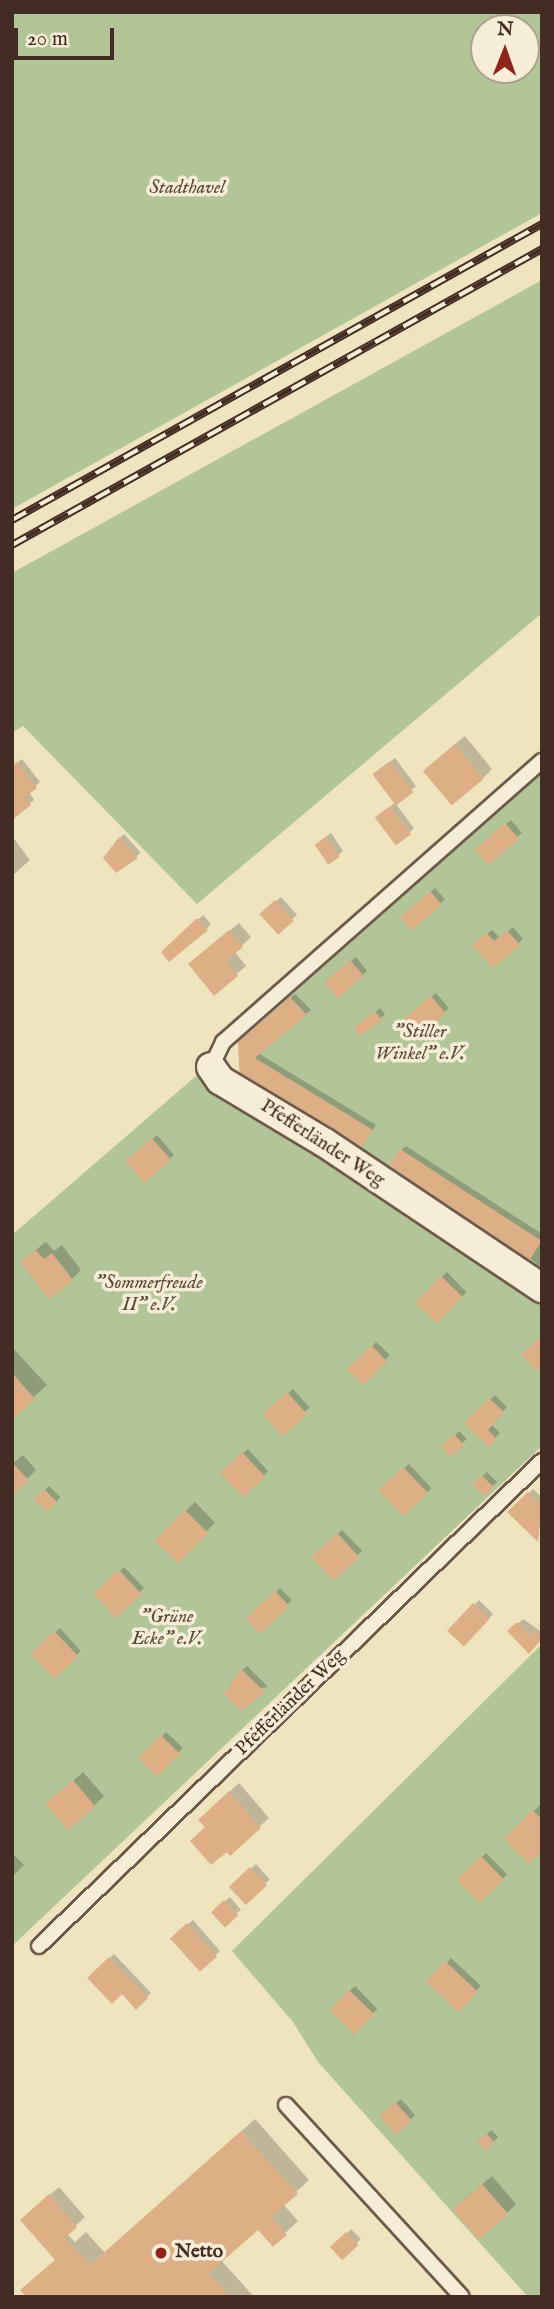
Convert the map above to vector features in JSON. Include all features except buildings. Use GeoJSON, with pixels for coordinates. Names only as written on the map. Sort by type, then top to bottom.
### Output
{"type":"FeatureCollection","features":[{"type":"Feature","properties":{"kind":"street","name":"Pfefferländer Weg"},"geometry":{"type":"LineString","coordinates":[[211,1068],[220,1080],[325,1143],[542,1288]]}},
{"type":"Feature","properties":{"kind":"lane"},"geometry":{"type":"LineString","coordinates":[[211,1068],[223,1042],[542,761]]}},
{"type":"Feature","properties":{"kind":"lane","name":"Pfefferländer Weg"},"geometry":{"type":"LineString","coordinates":[[40,1946],[542,1461]]}},
{"type":"Feature","properties":{"kind":"lane"},"geometry":{"type":"LineString","coordinates":[[286,2105],[462,2297]]}},
{"type":"Feature","properties":{"kind":"green space","name":"Stadthavel"},"geometry":{"type":"Polygon","coordinates":[[[12,12],[542,12],[542,213],[12,509],[12,12]]]}},
{"type":"Feature","properties":{"kind":"green space"},"geometry":{"type":"Polygon","coordinates":[[[542,280],[542,613],[197,904],[23,726],[12,733],[12,573],[542,280]]]}},
{"type":"Feature","properties":{"kind":"green space","name":"\"Stiller Winkel\" e.V."},"geometry":{"type":"Polygon","coordinates":[[[542,773],[542,1270],[240,1077],[238,1042],[542,773]]]}},
{"type":"Feature","properties":{"kind":"green space","name":"\"Grüne Ecke\" e.V."},"geometry":{"type":"Polygon","coordinates":[[[196,1076],[542,1305],[542,1446],[12,1946],[12,1235],[196,1076]]]}},
{"type":"Feature","properties":{"kind":"green space"},"geometry":{"type":"Polygon","coordinates":[[[542,1644],[542,2297],[528,2297],[318,2062],[293,2022],[232,1951],[542,1644]]]}},
{"type":"Feature","properties":{"kind":"railway"},"geometry":{"type":"LineString","coordinates":[[12,520],[542,224]]}},
{"type":"Feature","properties":{"kind":"railway"},"geometry":{"type":"LineString","coordinates":[[12,545],[542,249]]}},
{"type":"Feature","properties":{"kind":"place","name":"Netto"},"geometry":{"type":"Point","coordinates":[161,2253]}},
{"type":"Feature","properties":{"kind":"park label","name":"\"Sommerfreude II\" e.V."},"geometry":{"type":"Point","coordinates":[149,1295]}}]}
